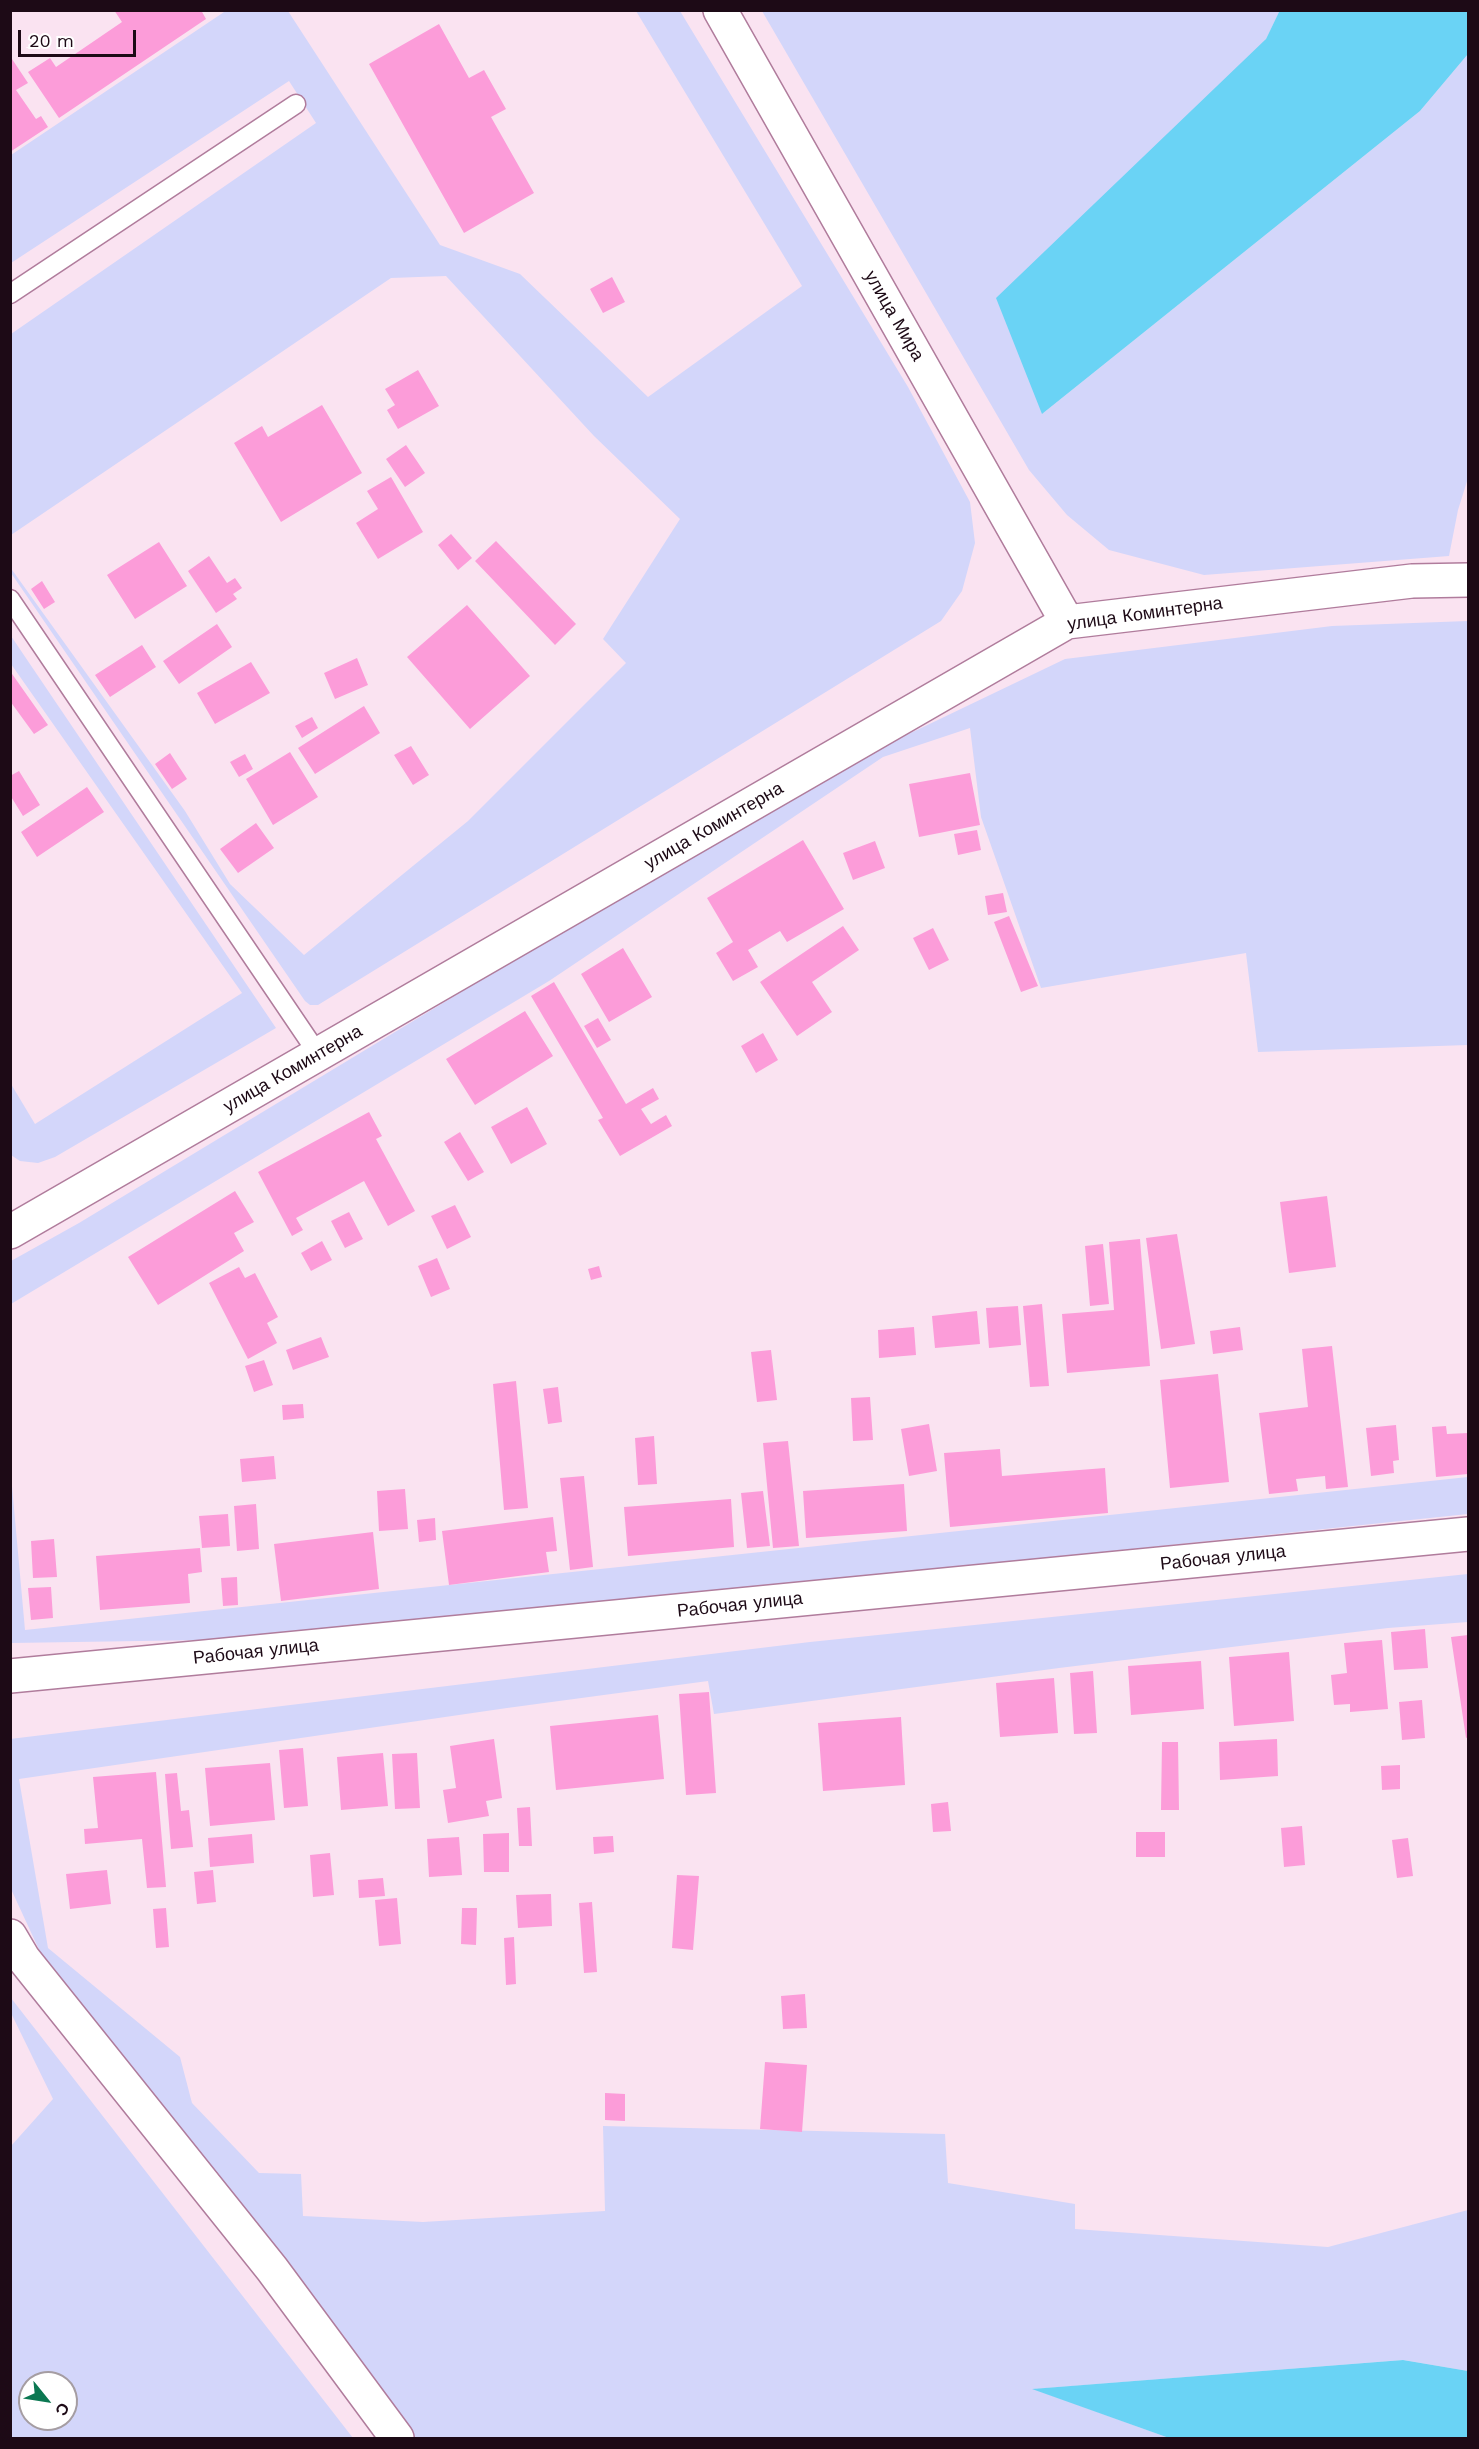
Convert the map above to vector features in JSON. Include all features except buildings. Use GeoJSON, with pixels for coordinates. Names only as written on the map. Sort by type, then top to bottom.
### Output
{"type":"FeatureCollection","features":[{"type":"Feature","properties":{"kind":"street","name":"улица Мира"},"geometry":{"type":"LineString","coordinates":[[720,10],[1067,622]]}},
{"type":"Feature","properties":{"kind":"street","name":"улица Коминтерна"},"geometry":{"type":"LineString","coordinates":[[11,1231],[1067,622],[1412,581],[1468,579]]}},
{"type":"Feature","properties":{"kind":"street","name":"Рабочая улица"},"geometry":{"type":"LineString","coordinates":[[10,1676],[1468,1534]]}},
{"type":"Feature","properties":{"kind":"street"},"geometry":{"type":"LineString","coordinates":[[10,1936],[23,1958],[272,2269],[397,2439]]}},
{"type":"Feature","properties":{"kind":"lane"},"geometry":{"type":"LineString","coordinates":[[10,294],[296,104]]}},
{"type":"Feature","properties":{"kind":"lane"},"geometry":{"type":"LineString","coordinates":[[10,599],[318,1054]]}},
{"type":"Feature","properties":{"kind":"shaded area"},"geometry":{"type":"Polygon","coordinates":[[[227,10],[288,11],[440,245],[520,274],[648,397],[802,286],[636,11],[680,11],[908,387],[970,502],[975,543],[962,591],[941,621],[318,1005],[310,1005],[305,1001],[11,573],[10,567],[185,811],[230,884],[304,955],[468,821],[626,663],[603,639],[680,519],[594,436],[446,276],[391,278],[11,535],[11,334],[316,123],[289,81],[11,263],[11,155],[227,10]]]}},
{"type":"Feature","properties":{"kind":"shaded area"},"geometry":{"type":"Polygon","coordinates":[[[762,11],[1280,11],[1266,39],[1042,414],[1420,111],[1468,54],[1468,478],[1458,510],[1449,556],[1204,575],[1109,550],[1067,515],[1029,470],[762,11]]]}},
{"type":"Feature","properties":{"kind":"shaded area"},"geometry":{"type":"Polygon","coordinates":[[[1468,621],[1468,1045],[1258,1052],[1246,953],[1041,988],[981,817],[970,728],[883,757],[549,981],[11,1304],[11,1261],[79,1223],[840,763],[917,730],[1065,659],[1332,626],[1468,621]]]}},
{"type":"Feature","properties":{"kind":"shaded area"},"geometry":{"type":"Polygon","coordinates":[[[11,636],[276,1028],[55,1157],[38,1163],[20,1161],[11,1155],[11,1084],[35,1124],[242,993],[11,664],[11,636]]]}},
{"type":"Feature","properties":{"kind":"shaded area"},"geometry":{"type":"Polygon","coordinates":[[[10,1464],[25,1630],[1468,1477],[1468,1514],[269,1639],[11,1643],[10,1464]]]}},
{"type":"Feature","properties":{"kind":"shaded area"},"geometry":{"type":"Polygon","coordinates":[[[1468,1574],[1468,1622],[1388,1628],[1059,1668],[714,1714],[708,1681],[19,1779],[48,1948],[180,2057],[192,2103],[259,2173],[301,2174],[303,2216],[423,2222],[605,2211],[603,2126],[945,2134],[948,2183],[1075,2204],[1075,2229],[1328,2247],[1468,2210],[1468,2371],[1403,2360],[1034,2389],[1169,2438],[415,2438],[279,2254],[47,1967],[11,1889],[10,1739],[810,1642],[1468,1574]]]}},
{"type":"Feature","properties":{"kind":"shaded area"},"geometry":{"type":"Polygon","coordinates":[[[11,1998],[353,2438],[11,2438],[11,2146],[53,2099],[11,2013],[11,1998]]]}},
{"type":"Feature","properties":{"kind":"water"},"geometry":{"type":"Polygon","coordinates":[[[1280,10],[1468,11],[1468,54],[1420,111],[1042,414],[996,298],[1266,39],[1280,10]]]}},
{"type":"Feature","properties":{"kind":"water"},"geometry":{"type":"Polygon","coordinates":[[[1403,2360],[1468,2371],[1468,2438],[1169,2438],[1032,2389],[1403,2360]]]}}]}
